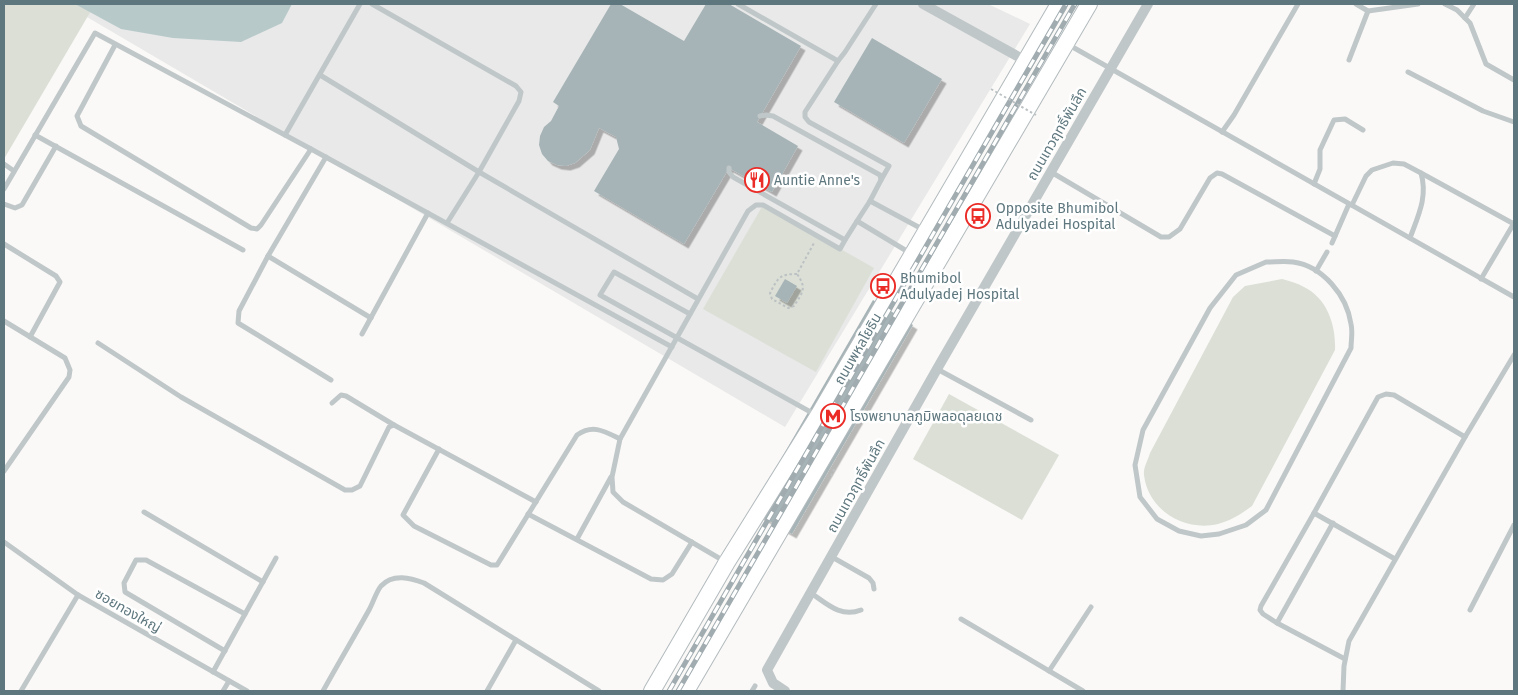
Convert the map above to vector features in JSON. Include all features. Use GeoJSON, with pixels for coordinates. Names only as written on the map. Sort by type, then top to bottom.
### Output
{"type":"FeatureCollection","features":[{"type":"Feature","properties":{"kind":"main road","name":"ถนนพหลโยธิน"},"geometry":{"type":"LineString","coordinates":[[652,691],[727,562],[818,416],[1059,4]]}},
{"type":"Feature","properties":{"kind":"main road","name":"ถนนพหลโยธิน"},"geometry":{"type":"LineString","coordinates":[[686,691],[1089,4]]}},
{"type":"Feature","properties":{"kind":"main road"},"geometry":{"type":"LineString","coordinates":[[1043,31],[1066,44]]}},
{"type":"Feature","properties":{"kind":"main road"},"geometry":{"type":"LineString","coordinates":[[913,254],[936,267]]}},
{"type":"Feature","properties":{"kind":"street"},"geometry":{"type":"LineString","coordinates":[[923,4],[1026,61]]}},
{"type":"Feature","properties":{"kind":"street","name":"ถนนเทวฤทธิ์พันลึก"},"geometry":{"type":"LineString","coordinates":[[785,691],[773,682],[767,670],[937,369],[1148,4]]}},
{"type":"Feature","properties":{"kind":"lane"},"geometry":{"type":"LineString","coordinates":[[286,135],[360,4]]}},
{"type":"Feature","properties":{"kind":"lane"},"geometry":{"type":"LineString","coordinates":[[372,4],[516,86],[521,92],[519,101],[479,172],[446,223]]}},
{"type":"Feature","properties":{"kind":"lane"},"geometry":{"type":"LineString","coordinates":[[738,4],[838,61]]}},
{"type":"Feature","properties":{"kind":"lane"},"geometry":{"type":"LineString","coordinates":[[727,562],[624,502],[613,492],[612,477],[620,439],[748,211],[756,204],[763,205],[840,249],[870,201],[889,166],[809,122],[805,118],[805,112],[876,4]]}},
{"type":"Feature","properties":{"kind":"lane"},"geometry":{"type":"LineString","coordinates":[[1222,132],[1234,115],[1298,4]]}},
{"type":"Feature","properties":{"kind":"lane"},"geometry":{"type":"LineString","coordinates":[[1356,4],[1368,11],[1418,4]]}},
{"type":"Feature","properties":{"kind":"lane"},"geometry":{"type":"LineString","coordinates":[[1446,4],[1457,10],[1470,23],[1486,64],[1514,80]]}},
{"type":"Feature","properties":{"kind":"lane"},"geometry":{"type":"LineString","coordinates":[[1465,18],[1474,4]]}},
{"type":"Feature","properties":{"kind":"lane"},"geometry":{"type":"LineString","coordinates":[[1348,60],[1368,11]]}},
{"type":"Feature","properties":{"kind":"lane"},"geometry":{"type":"LineString","coordinates":[[4,189],[95,33],[286,135],[672,347]]}},
{"type":"Feature","properties":{"kind":"lane"},"geometry":{"type":"LineString","coordinates":[[1066,44],[1514,297]]}},
{"type":"Feature","properties":{"kind":"lane"},"geometry":{"type":"LineString","coordinates":[[115,45],[77,116],[81,126],[251,228],[257,229],[261,225],[311,149]]}},
{"type":"Feature","properties":{"kind":"lane"},"geometry":{"type":"LineString","coordinates":[[1408,72],[1483,111],[1514,122]]}},
{"type":"Feature","properties":{"kind":"lane"},"geometry":{"type":"LineString","coordinates":[[320,75],[479,172],[698,299]]}},
{"type":"Feature","properties":{"kind":"lane"},"geometry":{"type":"LineString","coordinates":[[760,116],[773,116],[880,175],[882,180]]}},
{"type":"Feature","properties":{"kind":"lane"},"geometry":{"type":"LineString","coordinates":[[1314,184],[1320,170],[1320,150],[1334,120],[1345,119],[1363,130]]}},
{"type":"Feature","properties":{"kind":"lane"},"geometry":{"type":"LineString","coordinates":[[35,135],[243,250]]}},
{"type":"Feature","properties":{"kind":"lane"},"geometry":{"type":"LineString","coordinates":[[4,204],[15,208],[22,206],[56,146]]}},
{"type":"Feature","properties":{"kind":"lane"},"geometry":{"type":"LineString","coordinates":[[326,157],[268,256],[239,311],[238,323],[331,380]]}},
{"type":"Feature","properties":{"kind":"lane"},"geometry":{"type":"LineString","coordinates":[[1332,243],[1366,176],[1372,170],[1393,163],[1404,164],[1514,224],[1482,279]]}},
{"type":"Feature","properties":{"kind":"lane"},"geometry":{"type":"LineString","coordinates":[[4,164],[14,171]]}},
{"type":"Feature","properties":{"kind":"lane"},"geometry":{"type":"LineString","coordinates":[[729,168],[729,172],[733,177],[845,240]]}},
{"type":"Feature","properties":{"kind":"lane"},"geometry":{"type":"LineString","coordinates":[[1051,172],[1162,237],[1169,237],[1180,229],[1210,178],[1217,173],[1335,236]]}},
{"type":"Feature","properties":{"kind":"lane"},"geometry":{"type":"LineString","coordinates":[[1410,238],[1424,196],[1424,183],[1420,173]]}},
{"type":"Feature","properties":{"kind":"lane"},"geometry":{"type":"LineString","coordinates":[[870,201],[926,231]]}},
{"type":"Feature","properties":{"kind":"lane"},"geometry":{"type":"LineString","coordinates":[[362,334],[428,213]]}},
{"type":"Feature","properties":{"kind":"lane"},"geometry":{"type":"LineString","coordinates":[[857,221],[913,254]]}},
{"type":"Feature","properties":{"kind":"lane"},"geometry":{"type":"LineString","coordinates":[[4,244],[56,276],[60,282],[30,337]]}},
{"type":"Feature","properties":{"kind":"lane"},"geometry":{"type":"LineString","coordinates":[[1316,271],[1327,252]]}},
{"type":"Feature","properties":{"kind":"lane"},"geometry":{"type":"LineString","coordinates":[[268,256],[371,318]]}},
{"type":"Feature","properties":{"kind":"lane"},"geometry":{"type":"LineString","coordinates":[[1266,262],[1295,262],[1316,271],[1325,277],[1342,298],[1352,324],[1351,348],[1266,510],[1246,525],[1219,534],[1201,536],[1179,531],[1157,519],[1140,497],[1135,465],[1143,430],[1210,308],[1236,275],[1266,262]]}},
{"type":"Feature","properties":{"kind":"lane"},"geometry":{"type":"LineString","coordinates":[[690,314],[614,272],[600,295],[676,339],[818,416]]}},
{"type":"Feature","properties":{"kind":"lane"},"geometry":{"type":"LineString","coordinates":[[4,321],[65,358],[70,370],[70,377],[4,471]]}},
{"type":"Feature","properties":{"kind":"lane"},"geometry":{"type":"LineString","coordinates":[[98,343],[181,397],[345,490],[352,490],[360,486],[390,427],[394,425]]}},
{"type":"Feature","properties":{"kind":"lane"},"geometry":{"type":"LineString","coordinates":[[1343,691],[1345,659],[1349,641],[1465,436],[1514,355]]}},
{"type":"Feature","properties":{"kind":"lane"},"geometry":{"type":"LineString","coordinates":[[937,369],[1031,420]]}},
{"type":"Feature","properties":{"kind":"lane"},"geometry":{"type":"LineString","coordinates":[[1345,659],[1277,623],[1263,614],[1260,606],[1378,397],[1386,394],[1394,395],[1465,436]]}},
{"type":"Feature","properties":{"kind":"lane"},"geometry":{"type":"LineString","coordinates":[[332,403],[341,395],[346,396],[394,425],[536,502]]}},
{"type":"Feature","properties":{"kind":"lane"},"geometry":{"type":"LineString","coordinates":[[439,449],[403,515],[414,526],[491,565],[497,565],[576,435],[585,429],[601,430],[620,439]]}},
{"type":"Feature","properties":{"kind":"lane"},"geometry":{"type":"LineString","coordinates":[[578,540],[612,477]]}},
{"type":"Feature","properties":{"kind":"lane"},"geometry":{"type":"LineString","coordinates":[[144,512],[263,582]]}},
{"type":"Feature","properties":{"kind":"lane"},"geometry":{"type":"LineString","coordinates":[[1314,513],[1395,558]]}},
{"type":"Feature","properties":{"kind":"lane"},"geometry":{"type":"LineString","coordinates":[[528,514],[651,579],[662,580],[672,574],[692,542]]}},
{"type":"Feature","properties":{"kind":"lane"},"geometry":{"type":"LineString","coordinates":[[1277,623],[1333,524]]}},
{"type":"Feature","properties":{"kind":"lane"},"geometry":{"type":"LineString","coordinates":[[1470,610],[1514,525]]}},
{"type":"Feature","properties":{"kind":"lane","name":"ซอยทองใหญ่"},"geometry":{"type":"LineString","coordinates":[[4,542],[78,595],[247,691]]}},
{"type":"Feature","properties":{"kind":"lane"},"geometry":{"type":"LineString","coordinates":[[832,557],[870,578],[874,589]]}},
{"type":"Feature","properties":{"kind":"lane"},"geometry":{"type":"LineString","coordinates":[[213,672],[276,558]]}},
{"type":"Feature","properties":{"kind":"lane"},"geometry":{"type":"LineString","coordinates":[[225,651],[125,592],[124,583],[136,560],[146,560],[246,614]]}},
{"type":"Feature","properties":{"kind":"lane"},"geometry":{"type":"LineString","coordinates":[[323,691],[374,602],[381,586],[390,580],[402,577],[412,578],[424,583],[599,691]]}},
{"type":"Feature","properties":{"kind":"lane"},"geometry":{"type":"LineString","coordinates":[[810,593],[837,611],[852,614],[861,610]]}},
{"type":"Feature","properties":{"kind":"lane"},"geometry":{"type":"LineString","coordinates":[[22,691],[78,595]]}},
{"type":"Feature","properties":{"kind":"lane"},"geometry":{"type":"LineString","coordinates":[[1049,671],[1091,607]]}},
{"type":"Feature","properties":{"kind":"lane"},"geometry":{"type":"LineString","coordinates":[[961,619],[1083,691]]}},
{"type":"Feature","properties":{"kind":"lane"},"geometry":{"type":"LineString","coordinates":[[487,691],[516,640]]}},
{"type":"Feature","properties":{"kind":"lane"},"geometry":{"type":"LineString","coordinates":[[224,691],[229,681]]}},
{"type":"Feature","properties":{"kind":"path"},"geometry":{"type":"LineString","coordinates":[[991,89],[1036,115]]}},
{"type":"Feature","properties":{"kind":"path"},"geometry":{"type":"LineString","coordinates":[[797,274],[818,237]]}},
{"type":"Feature","properties":{"kind":"path"},"geometry":{"type":"LineString","coordinates":[[786,274],[797,274],[804,284],[794,306],[788,308],[772,299],[770,294],[777,278],[786,274]]}},
{"type":"Feature","properties":{"kind":"path"},"geometry":{"type":"LineString","coordinates":[[831,476],[835,468]]}},
{"type":"Feature","properties":{"kind":"shaded area"},"geometry":{"type":"Polygon","coordinates":[[[4,4],[95,4],[4,159],[4,4]]]}},
{"type":"Feature","properties":{"kind":"shaded area"},"geometry":{"type":"Polygon","coordinates":[[[75,4],[292,4],[282,23],[241,42],[173,38],[121,29],[75,4]]]}},
{"type":"Feature","properties":{"kind":"shaded area"},"geometry":{"type":"Polygon","coordinates":[[[95,4],[988,4],[1030,24],[785,427],[87,17],[95,4]]]}},
{"type":"Feature","properties":{"kind":"shaded area"},"geometry":{"type":"Polygon","coordinates":[[[763,205],[874,268],[816,372],[703,309],[763,205]]]}},
{"type":"Feature","properties":{"kind":"shaded area"},"geometry":{"type":"Polygon","coordinates":[[[1282,279],[1299,284],[1312,292],[1325,306],[1332,323],[1335,350],[1252,506],[1228,521],[1218,524],[1205,526],[1181,521],[1170,516],[1152,499],[1144,475],[1150,453],[1233,297],[1245,286],[1282,279]]]}},
{"type":"Feature","properties":{"kind":"shaded area"},"geometry":{"type":"Polygon","coordinates":[[[949,394],[1059,455],[1022,520],[913,459],[949,394]]]}},
{"type":"Feature","properties":{"kind":"building"},"geometry":{"type":"Polygon","coordinates":[[[611,4],[620,4],[684,41],[706,4],[729,4],[801,46],[757,122],[798,146],[772,192],[729,168],[684,244],[594,191],[619,149],[616,137],[599,128],[590,150],[575,163],[566,166],[548,161],[542,154],[539,145],[544,127],[551,121],[559,106],[553,102],[611,4]]]}},
{"type":"Feature","properties":{"kind":"building"},"geometry":{"type":"Polygon","coordinates":[[[872,38],[942,79],[904,143],[834,102],[872,38]]]}},
{"type":"Feature","properties":{"kind":"building"},"geometry":{"type":"Polygon","coordinates":[[[785,279],[797,286],[787,303],[775,296],[785,279]]]}},
{"type":"Feature","properties":{"kind":"building"},"geometry":{"type":"Polygon","coordinates":[[[873,300],[913,325],[792,534],[751,511],[873,300]]]}},
{"type":"Feature","properties":{"kind":"railway"},"geometry":{"type":"LineString","coordinates":[[669,691],[1066,4]]}},
{"type":"Feature","properties":{"kind":"railway"},"geometry":{"type":"LineString","coordinates":[[678,691],[1075,4]]}},
{"type":"Feature","properties":{"kind":"place","name":"Auntie Anne's"},"geometry":{"type":"Point","coordinates":[757,180]}},
{"type":"Feature","properties":{"kind":"place","name":"Opposite Bhumibol Adulyadei Hospital"},"geometry":{"type":"Point","coordinates":[978,216]}},
{"type":"Feature","properties":{"kind":"place","name":"Bhumibol Adulyadej Hospital"},"geometry":{"type":"Point","coordinates":[883,286]}},
{"type":"Feature","properties":{"kind":"place","name":"โรงพยาบาลภูมิพลอดุลยเดช"},"geometry":{"type":"Point","coordinates":[833,416]}}]}
